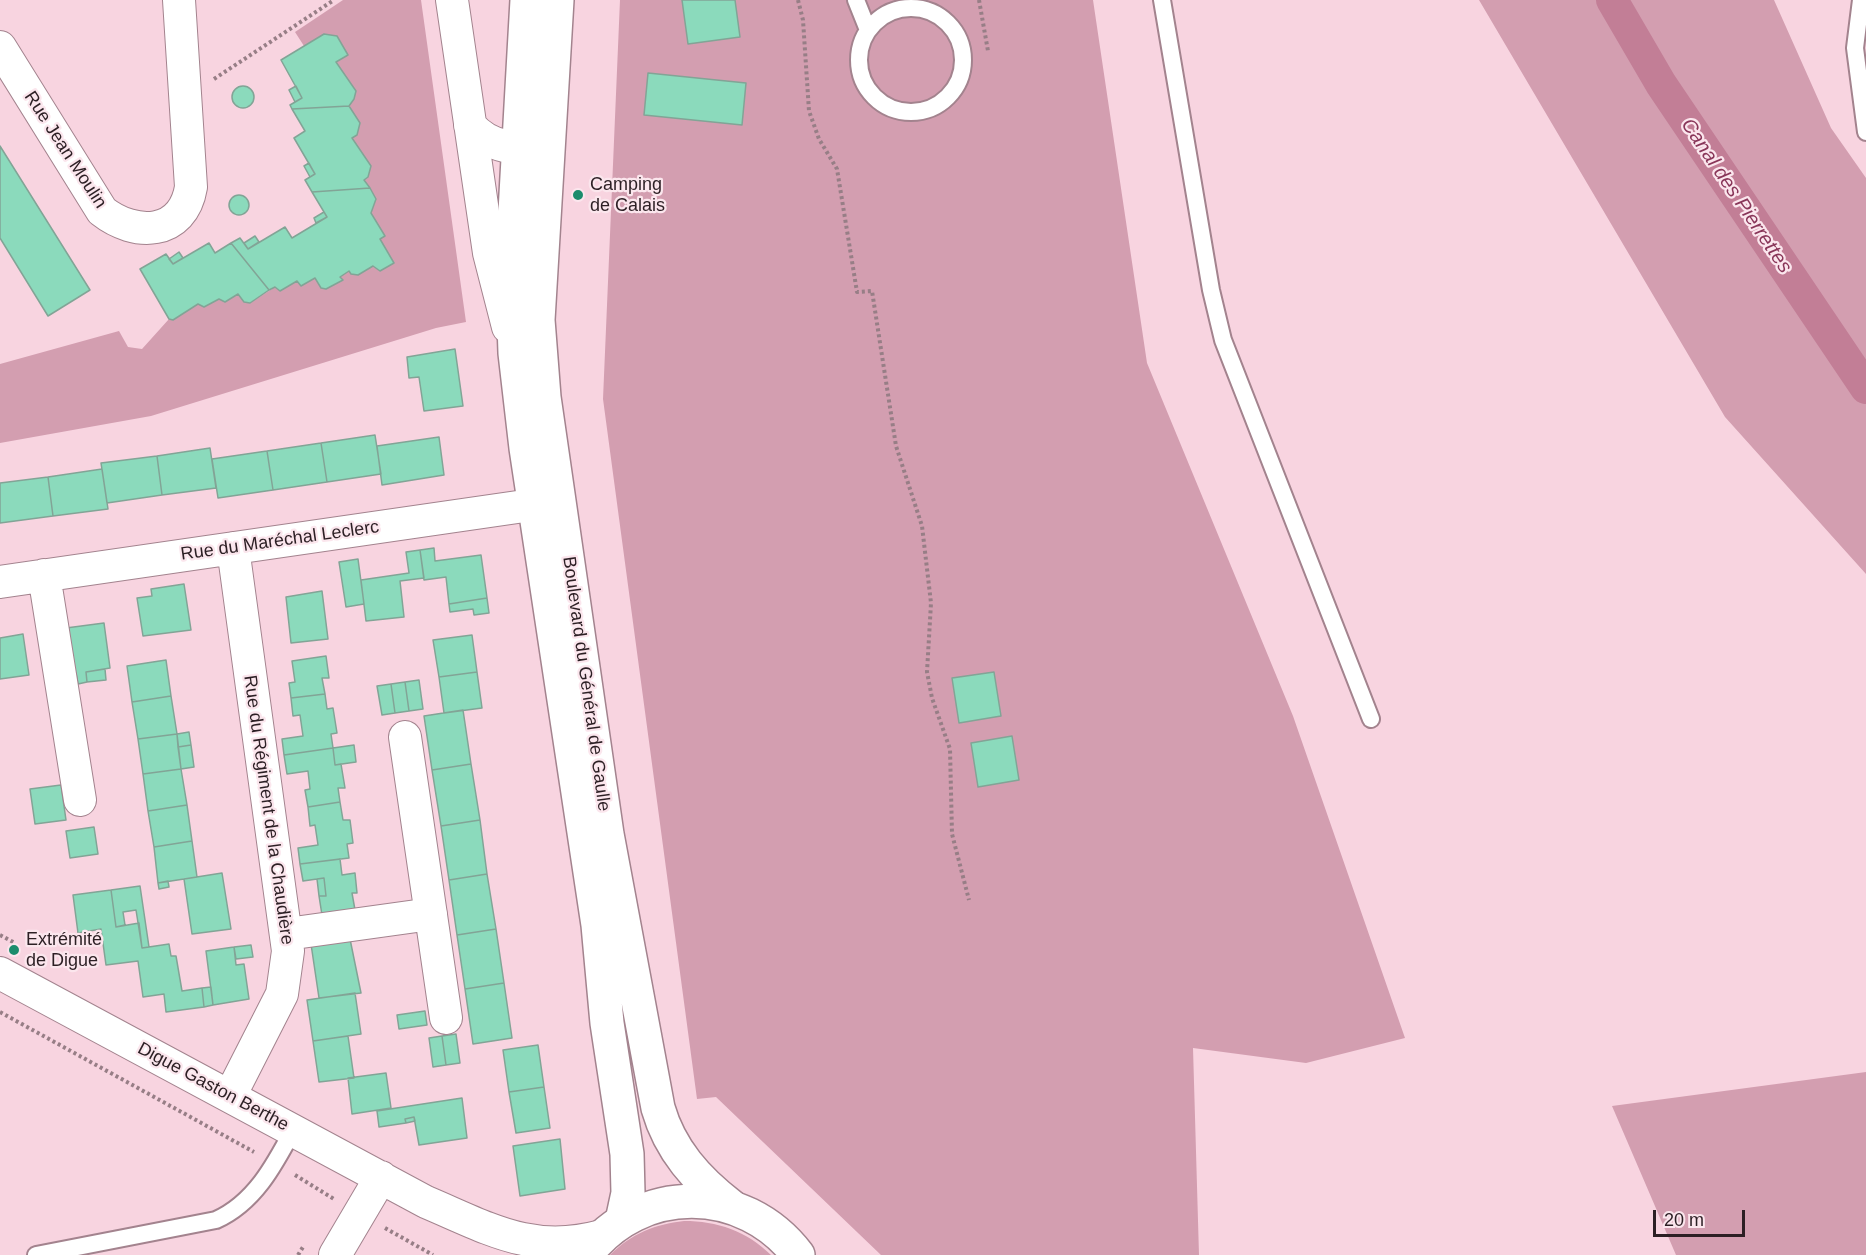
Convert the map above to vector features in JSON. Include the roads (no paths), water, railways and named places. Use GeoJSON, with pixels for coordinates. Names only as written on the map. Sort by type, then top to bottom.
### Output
{"type":"FeatureCollection","features":[{"type":"Feature","properties":{"kind":"street","name":"Rue Jean Moulin"},"geometry":{"type":"LineString","coordinates":[[0,47],[90,195],[112,218],[134,228],[160,226],[172,220],[189,200],[191,187],[179,0]]}},
{"type":"Feature","properties":{"kind":"street","name":"Boulevard du Général de Gaulle"},"geometry":{"type":"LineString","coordinates":[[452,0],[489,253],[515,353],[547,503],[658,1108],[668,1134],[686,1164],[703,1184],[731,1206]]}},
{"type":"Feature","properties":{"kind":"street","name":"Boulevard du Général de Gaulle"},"geometry":{"type":"LineString","coordinates":[[515,353],[512,274],[526,0]]}},
{"type":"Feature","properties":{"kind":"street","name":"Boulevard du Général de Gaulle"},"geometry":{"type":"LineString","coordinates":[[557,0],[538,328],[544,397],[547,503],[598,925],[607,1023],[627,1154],[627,1193],[603,1237]]}},
{"type":"Feature","properties":{"kind":"street"},"geometry":{"type":"LineString","coordinates":[[470,124],[487,141],[518,147],[537,144],[550,133]]}},
{"type":"Feature","properties":{"kind":"street","name":"Rue du Maréchal Leclerc"},"geometry":{"type":"LineString","coordinates":[[0,582],[547,503]]}},
{"type":"Feature","properties":{"kind":"street","name":"Rue du Régiment de la Chaudière"},"geometry":{"type":"LineString","coordinates":[[230,1096],[282,994],[287,968],[286,934],[232,548]]}},
{"type":"Feature","properties":{"kind":"street"},"geometry":{"type":"LineString","coordinates":[[44,575],[80,800]]}},
{"type":"Feature","properties":{"kind":"street"},"geometry":{"type":"LineString","coordinates":[[405,737],[446,1017]]}},
{"type":"Feature","properties":{"kind":"street"},"geometry":{"type":"LineString","coordinates":[[286,934],[431,914]]}},
{"type":"Feature","properties":{"kind":"street","name":"Digue Gaston Berthe"},"geometry":{"type":"LineString","coordinates":[[0,972],[426,1202],[495,1232],[531,1242],[559,1244],[603,1237]]}},
{"type":"Feature","properties":{"kind":"street"},"geometry":{"type":"LineString","coordinates":[[335,1255],[381,1177]]}},
{"type":"Feature","properties":{"kind":"street"},"geometry":{"type":"LineString","coordinates":[[603,1237],[642,1210],[675,1201],[709,1201],[731,1206],[765,1222],[798,1255]]}},
{"type":"Feature","properties":{"kind":"street","name":"Digue Gaston Berthe"},"geometry":{"type":"LineString","coordinates":[[426,1202],[493,1255]]}},
{"type":"Feature","properties":{"kind":"lane"},"geometry":{"type":"LineString","coordinates":[[856,0],[868,30]]}},
{"type":"Feature","properties":{"kind":"lane"},"geometry":{"type":"LineString","coordinates":[[1162,0],[1211,290],[1223,340],[1371,719]]}},
{"type":"Feature","properties":{"kind":"lane"},"geometry":{"type":"LineString","coordinates":[[1861,0],[1855,48],[1866,132]]}},
{"type":"Feature","properties":{"kind":"lane"},"geometry":{"type":"LineString","coordinates":[[926,4],[951,26],[959,40],[963,55],[962,71],[956,86],[946,98],[933,107],[918,112],[902,111],[886,106],[868,90],[861,76],[859,60],[861,44],[868,30],[879,18],[893,11],[926,4]]}},
{"type":"Feature","properties":{"kind":"lane"},"geometry":{"type":"LineString","coordinates":[[36,1255],[216,1220],[233,1213],[245,1204],[275,1164],[293,1130]]}},
{"type":"Feature","properties":{"kind":"waterway","name":"Canal des Pierrettes"},"geometry":{"type":"LineString","coordinates":[[1612,0],[1661,84],[1866,388]]}},
{"type":"Feature","properties":{"kind":"place","name":"Camping de Calais"},"geometry":{"type":"Point","coordinates":[578,195]}},
{"type":"Feature","properties":{"kind":"place","name":"Extrémité de Digue"},"geometry":{"type":"Point","coordinates":[14,950]}}]}
